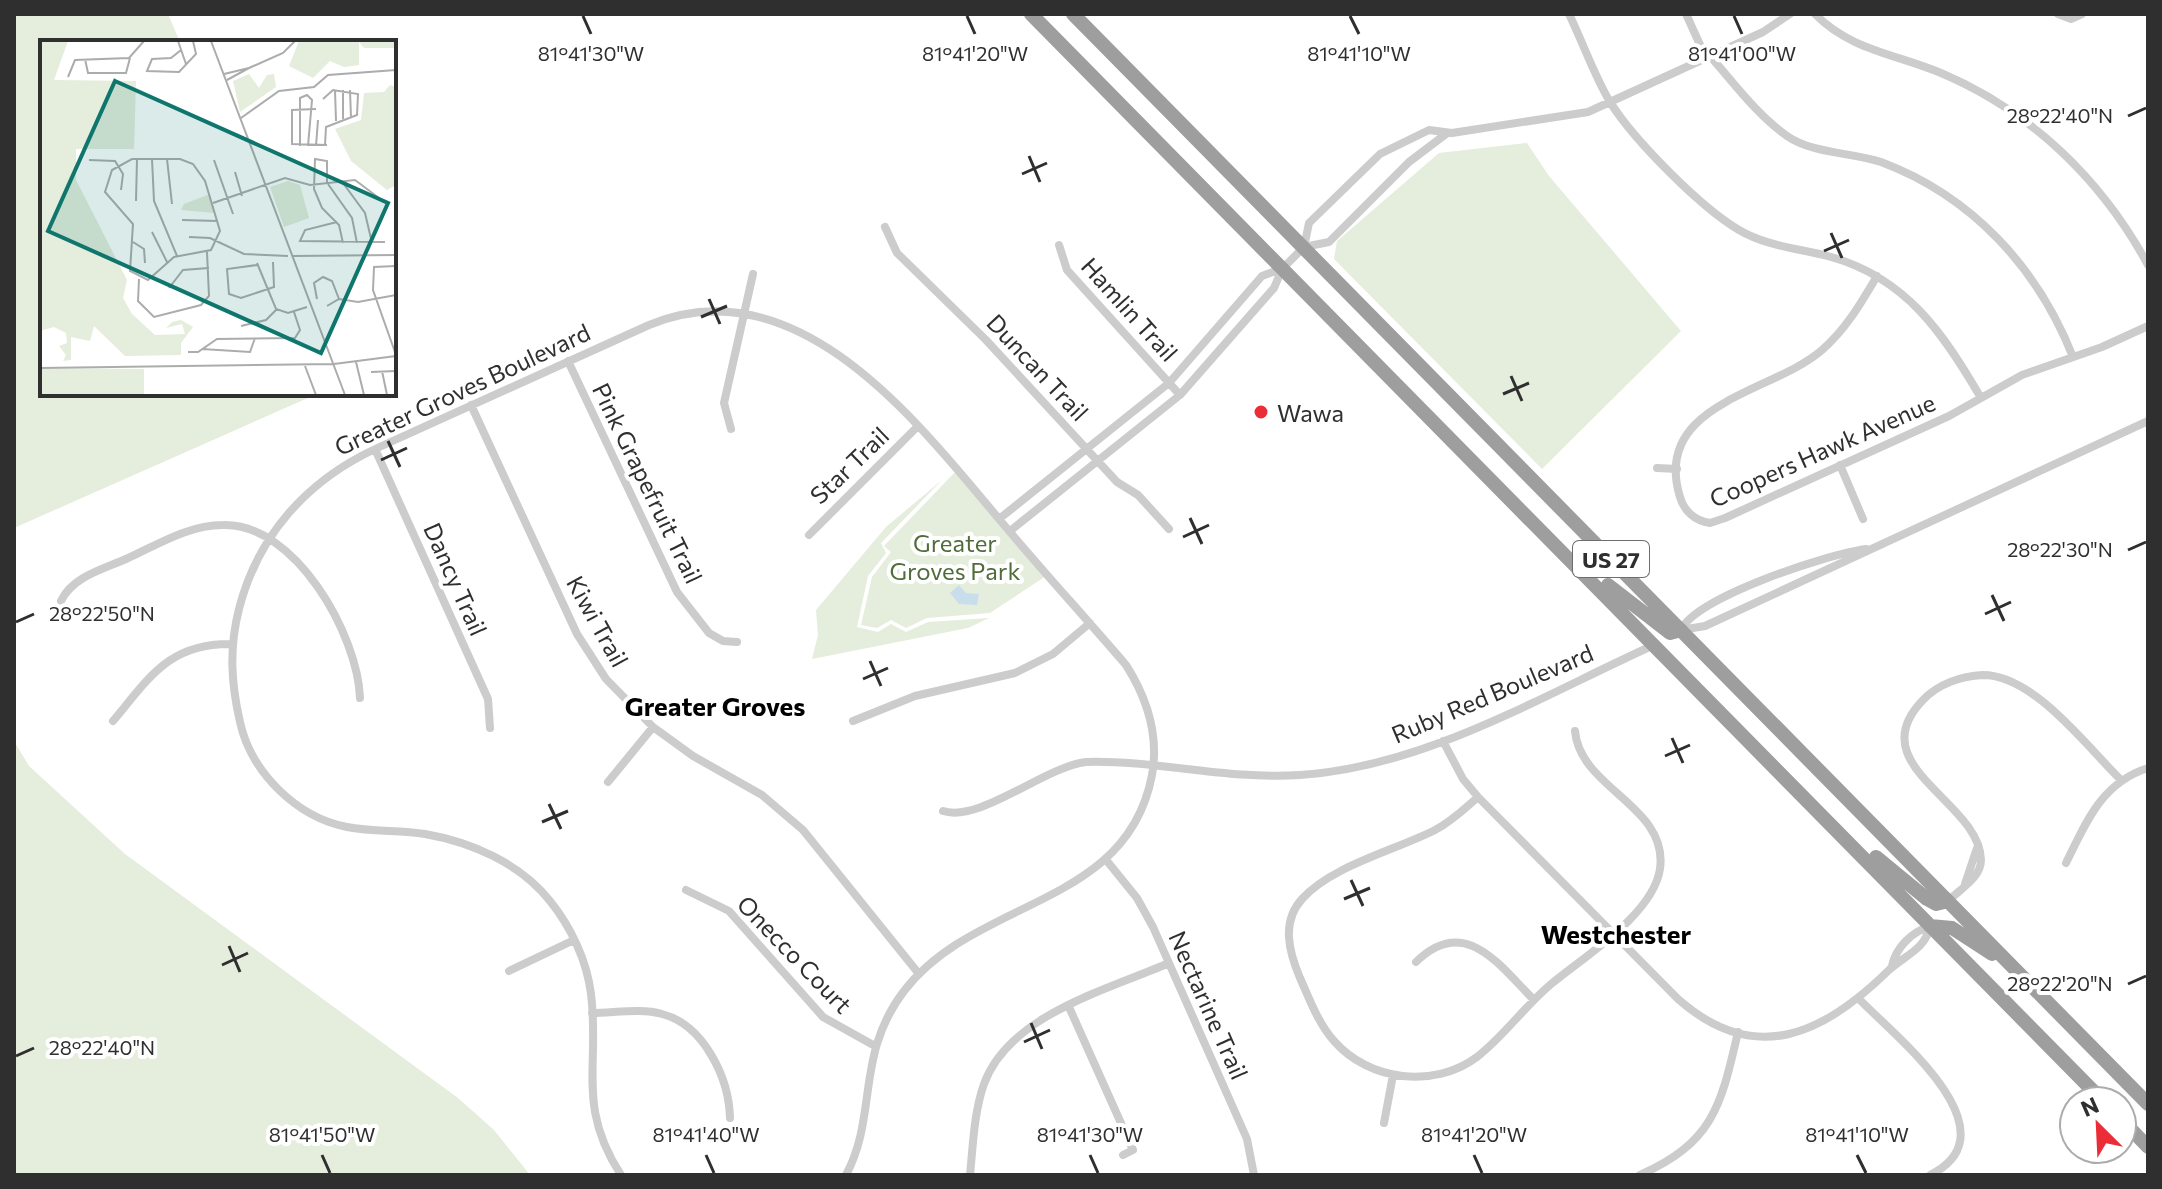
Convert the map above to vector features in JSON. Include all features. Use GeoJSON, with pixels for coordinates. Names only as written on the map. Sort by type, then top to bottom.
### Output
{"type":"FeatureCollection","features":[{"type":"Feature","properties":{"kind":"highway","name":"US 27"},"geometry":{"type":"LineString","coordinates":[[1031,14],[2087,1085]]}},
{"type":"Feature","properties":{"kind":"highway","name":"US 27"},"geometry":{"type":"LineString","coordinates":[[1073,14],[2148,1104]]}},
{"type":"Feature","properties":{"kind":"highway"},"geometry":{"type":"LineString","coordinates":[[1499,488],[1518,494],[1616,593],[1658,627],[1670,633],[1681,630]]}},
{"type":"Feature","properties":{"kind":"highway"},"geometry":{"type":"LineString","coordinates":[[1764,756],[1788,768],[1885,866],[1927,899],[1940,904],[1948,901]]}},
{"type":"Feature","properties":{"kind":"highway"},"geometry":{"type":"LineString","coordinates":[[1930,926],[1952,928],[2015,970]]}},
{"type":"Feature","properties":{"kind":"street"},"geometry":{"type":"LineString","coordinates":[[1569,14],[1611,102],[1632,130],[1703,202],[1731,225],[1767,243],[1832,258],[1877,276],[1907,297],[1935,325],[1981,398]]}},
{"type":"Feature","properties":{"kind":"street"},"geometry":{"type":"LineString","coordinates":[[1686,14],[1708,57],[1773,125],[1796,141],[1891,166],[1965,209],[2024,267],[2053,310],[2073,357]]}},
{"type":"Feature","properties":{"kind":"street"},"geometry":{"type":"LineString","coordinates":[[1010,531],[1180,395],[1274,288],[1282,269],[1304,247],[1309,223],[1380,154],[1429,130],[1446,134],[1574,115],[1611,102],[1763,32],[1790,14]]}},
{"type":"Feature","properties":{"kind":"street"},"geometry":{"type":"LineString","coordinates":[[1815,14],[1850,42],[1966,85],[2041,133],[2099,190],[2148,265]]}},
{"type":"Feature","properties":{"kind":"street"},"geometry":{"type":"LineString","coordinates":[[2058,14],[2071,19],[2082,14]]}},
{"type":"Feature","properties":{"kind":"street"},"geometry":{"type":"LineString","coordinates":[[1304,247],[1329,242],[1409,162],[1446,134]]}},
{"type":"Feature","properties":{"kind":"street","name":"Duncan Trail"},"geometry":{"type":"LineString","coordinates":[[885,227],[897,253],[976,329],[1117,482],[1138,495],[1169,529]]}},
{"type":"Feature","properties":{"kind":"street","name":"Hamlin Trail"},"geometry":{"type":"LineString","coordinates":[[1059,245],[1067,270],[1180,395]]}},
{"type":"Feature","properties":{"kind":"street"},"geometry":{"type":"LineString","coordinates":[[999,519],[1169,383],[1262,276],[1282,269]]}},
{"type":"Feature","properties":{"kind":"street"},"geometry":{"type":"LineString","coordinates":[[731,429],[724,403],[753,274]]}},
{"type":"Feature","properties":{"kind":"street","name":"Coopers Hawk Avenue"},"geometry":{"type":"LineString","coordinates":[[1877,276],[1846,324],[1817,354],[1703,415],[1684,441],[1677,469],[1684,507],[1697,520],[1710,523],[1840,465],[1981,398],[2022,375],[2148,326]]}},
{"type":"Feature","properties":{"kind":"street","name":"Greater Groves Boulevard"},"geometry":{"type":"LineString","coordinates":[[621,1175],[595,1115],[590,1070],[590,987],[574,940],[539,888],[491,856],[423,834],[344,826],[316,816],[289,798],[263,771],[244,737],[232,678],[232,644],[242,598],[268,540],[315,486],[375,449],[568,361],[676,315],[711,311],[744,313],[777,321],[807,335],[860,372],[918,426],[1126,665],[1144,698],[1150,717],[1153,768],[1139,816],[1107,861],[1072,884],[966,937],[919,974],[895,1004],[875,1046],[857,1149],[846,1175]]}},
{"type":"Feature","properties":{"kind":"street","name":"Pink Grapefruit Trail"},"geometry":{"type":"LineString","coordinates":[[568,361],[677,592],[709,633],[723,641],[737,642]]}},
{"type":"Feature","properties":{"kind":"street","name":"Kiwi Trail"},"geometry":{"type":"LineString","coordinates":[[471,405],[577,634],[606,679],[653,727],[784,811],[820,847],[919,974]]}},
{"type":"Feature","properties":{"kind":"street"},"geometry":{"type":"LineString","coordinates":[[1681,630],[1697,629],[2148,421]]}},
{"type":"Feature","properties":{"kind":"street","name":"Star Trail"},"geometry":{"type":"LineString","coordinates":[[809,535],[918,426]]}},
{"type":"Feature","properties":{"kind":"street","name":"Dancy Trail"},"geometry":{"type":"LineString","coordinates":[[375,449],[488,699],[490,728]]}},
{"type":"Feature","properties":{"kind":"street"},"geometry":{"type":"LineString","coordinates":[[1840,465],[1863,519]]}},
{"type":"Feature","properties":{"kind":"street"},"geometry":{"type":"LineString","coordinates":[[1657,468],[1677,469]]}},
{"type":"Feature","properties":{"kind":"street"},"geometry":{"type":"LineString","coordinates":[[61,601],[79,580],[191,530],[235,526],[268,540],[301,568],[322,592],[357,666],[360,698]]}},
{"type":"Feature","properties":{"kind":"street"},"geometry":{"type":"LineString","coordinates":[[1681,630],[1694,613],[1746,589],[1815,559],[1866,549]]}},
{"type":"Feature","properties":{"kind":"street"},"geometry":{"type":"LineString","coordinates":[[1746,589],[1752,604]]}},
{"type":"Feature","properties":{"kind":"street"},"geometry":{"type":"LineString","coordinates":[[853,721],[915,696],[1015,673],[1053,654],[1090,623]]}},
{"type":"Feature","properties":{"kind":"street"},"geometry":{"type":"LineString","coordinates":[[113,721],[153,673],[174,656],[199,645],[232,644]]}},
{"type":"Feature","properties":{"kind":"street","name":"Ruby Red Boulevard"},"geometry":{"type":"LineString","coordinates":[[943,811],[970,811],[1078,763],[1229,775],[1303,775],[1360,767],[1443,741],[1654,645]]}},
{"type":"Feature","properties":{"kind":"street"},"geometry":{"type":"LineString","coordinates":[[1948,901],[1978,874],[1981,858],[1961,814],[1917,773],[1907,746],[1909,723],[1927,696],[1950,682],[1990,676],[2021,685],[2043,702],[2121,780]]}},
{"type":"Feature","properties":{"kind":"street"},"geometry":{"type":"LineString","coordinates":[[608,782],[653,727]]}},
{"type":"Feature","properties":{"kind":"street"},"geometry":{"type":"LineString","coordinates":[[1478,797],[1435,830],[1326,879],[1302,899],[1292,913],[1288,934],[1291,958],[1323,1027],[1355,1060],[1393,1075],[1429,1076],[1468,1063],[1647,900],[1660,869],[1660,846],[1650,827],[1587,761],[1577,745],[1575,731]]}},
{"type":"Feature","properties":{"kind":"street"},"geometry":{"type":"LineString","coordinates":[[1443,741],[1463,779],[1478,797],[1684,1004],[1710,1022],[1738,1032],[1766,1036],[1804,1031],[1831,1019],[1860,1000],[1892,966],[1923,943],[1930,926]]}},
{"type":"Feature","properties":{"kind":"street"},"geometry":{"type":"LineString","coordinates":[[2066,863],[2094,808],[2121,780],[2148,768]]}},
{"type":"Feature","properties":{"kind":"street","name":"Nectarine Trail"},"geometry":{"type":"LineString","coordinates":[[1107,861],[1137,898],[1169,963],[1250,1146],[1254,1175]]}},
{"type":"Feature","properties":{"kind":"street","name":"Onecco Court"},"geometry":{"type":"LineString","coordinates":[[686,890],[729,911],[823,1017],[875,1046]]}},
{"type":"Feature","properties":{"kind":"street"},"geometry":{"type":"LineString","coordinates":[[509,971],[574,940]]}},
{"type":"Feature","properties":{"kind":"street"},"geometry":{"type":"LineString","coordinates":[[1416,962],[1439,946],[1470,944],[1491,956],[1534,1000]]}},
{"type":"Feature","properties":{"kind":"street"},"geometry":{"type":"LineString","coordinates":[[970,1175],[980,1096],[993,1065],[1026,1029],[1169,963]]}},
{"type":"Feature","properties":{"kind":"street"},"geometry":{"type":"LineString","coordinates":[[1860,1000],[1942,1084],[1955,1105],[1960,1122],[1958,1145],[1949,1162],[1930,1175]]}},
{"type":"Feature","properties":{"kind":"street"},"geometry":{"type":"LineString","coordinates":[[1069,1007],[1133,1150],[1123,1155]]}},
{"type":"Feature","properties":{"kind":"street"},"geometry":{"type":"LineString","coordinates":[[592,1013],[654,1012],[683,1024],[700,1041],[724,1079],[730,1118]]}},
{"type":"Feature","properties":{"kind":"street"},"geometry":{"type":"LineString","coordinates":[[1640,1175],[1675,1158],[1709,1125],[1722,1099],[1738,1032]]}},
{"type":"Feature","properties":{"kind":"street"},"geometry":{"type":"LineString","coordinates":[[1384,1123],[1393,1075]]}},
{"type":"Feature","properties":{"kind":"green space"},"geometry":{"type":"Polygon","coordinates":[[[14,14],[168,14],[179,40],[40,40],[40,396],[312,396],[14,528],[14,14]]]}},
{"type":"Feature","properties":{"kind":"green space"},"geometry":{"type":"Polygon","coordinates":[[[1527,143],[1549,176],[1681,331],[1542,469],[1334,259],[1337,241],[1439,153],[1527,143]]]}},
{"type":"Feature","properties":{"kind":"green space","name":"Greater Groves Park"},"geometry":{"type":"Polygon","coordinates":[[[958,469],[1046,576],[990,613],[927,618],[906,628],[891,620],[877,628],[861,625],[872,577],[891,552],[884,546],[958,469]]]}},
{"type":"Feature","properties":{"kind":"green space"},"geometry":{"type":"Polygon","coordinates":[[[942,480],[881,543],[886,553],[868,576],[857,627],[878,632],[891,624],[906,632],[928,622],[989,618],[968,628],[812,659],[818,635],[816,610],[886,527],[942,480]]]}},
{"type":"Feature","properties":{"kind":"green space"},"geometry":{"type":"Polygon","coordinates":[[[14,741],[29,766],[125,854],[458,1098],[494,1130],[530,1175],[14,1175],[14,741]]]}},
{"type":"Feature","properties":{"kind":"water"},"geometry":{"type":"Polygon","coordinates":[[[959,585],[966,593],[979,594],[977,605],[959,604],[950,593],[959,585]]]}},
{"type":"Feature","properties":{"kind":"place","name":"Wawa"},"geometry":{"type":"Point","coordinates":[1261,412]}},
{"type":"Feature","properties":{"kind":"district","name":"Greater Groves"},"geometry":{"type":"Point","coordinates":[715,705]}},
{"type":"Feature","properties":{"kind":"district","name":"Westchester"},"geometry":{"type":"Point","coordinates":[1616,933]}}]}
